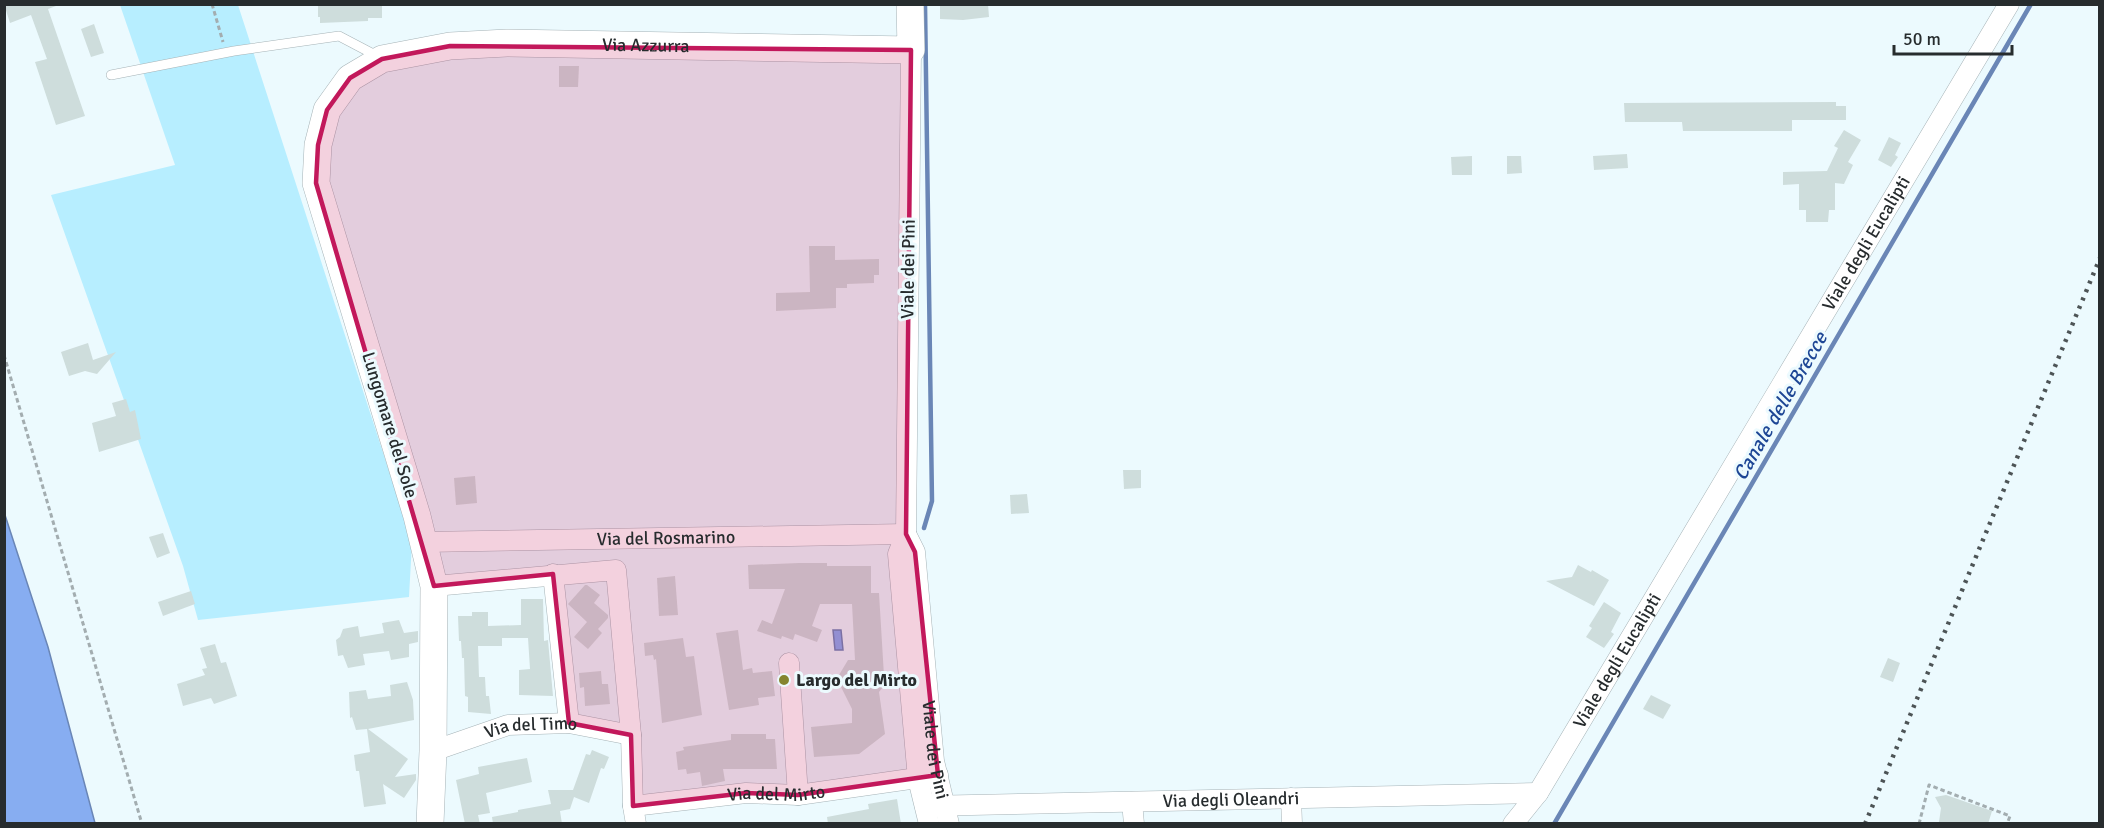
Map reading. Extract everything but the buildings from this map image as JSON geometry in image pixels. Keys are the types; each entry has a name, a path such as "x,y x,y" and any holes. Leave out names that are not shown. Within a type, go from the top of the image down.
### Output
{"street":[{"name":"Viale dei Pini","path":"910,4 906,534 898,554 918,779 926,815"},
{"name":"Viale degli Eucalipti","path":"1513,824 1538,793 2009,4"},
{"name":"Via Azzurra","path":"382,59 450,46 507,43 911,50"},
{"name":"Lungomare del Sole","path":"382,59 350,78 327,110 318,145 316,183 424,542 434,586 434,751 430,824"},
{"name":"Viale dei Pini","path":"906,534 915,552 934,761 947,814"},
{"name":"Via del Rosmarino","path":"424,542 906,534"},
{"name":"Via del Rosmarino","path":"434,586 616,570 631,735"},
{"path":"553,574 569,723"},
{"path":"789,663 798,795"},
{"name":"Via del Timo","path":"434,751 508,725 569,723 631,735"},
{"path":"631,735 634,815"},
{"name":"Via del Mirto","path":"634,815 746,793 798,795 938,775"},
{"name":"Viale degli Eucalipti","path":"1530,824 1538,793"},
{"name":"Via degli Oleandri","path":"926,815 1132,802 1538,793"},
{"path":"1291,798 1292,824"},
{"path":"1132,802 1134,824"}],"lane":[{"path":"111,75 226,52 339,36 382,59"}],"path":[{"path":"212,4 226,52"},
{"path":"4,355 142,824"},
{"path":"1919,824 1929,785 2010,816 2007,824"}],"highlighted area":[{"path":"450,46 911,50 906,534 915,552 938,775 798,795 746,793 633,806 631,735 569,723 553,574 434,586 316,183 318,145 327,110 350,78 382,59"}],"shaded area":[{"path":"120,5 238,5 412,542 409,597 198,620 183,566 51,195 175,165"}],"water":[{"path":"4,512 48,647 95,823 5,823"},
{"path":"833,630 841,630 843,650 835,650"}],"waterway":[{"path":"924,528 932,501 925,4"},
{"name":"Canale delle Brecce","path":"1554,824 2031,4"}],"railway":[{"path":"1865,824 2100,258"}],"place":[{"name":"Largo del Mirto","path":"784,680"}]}
